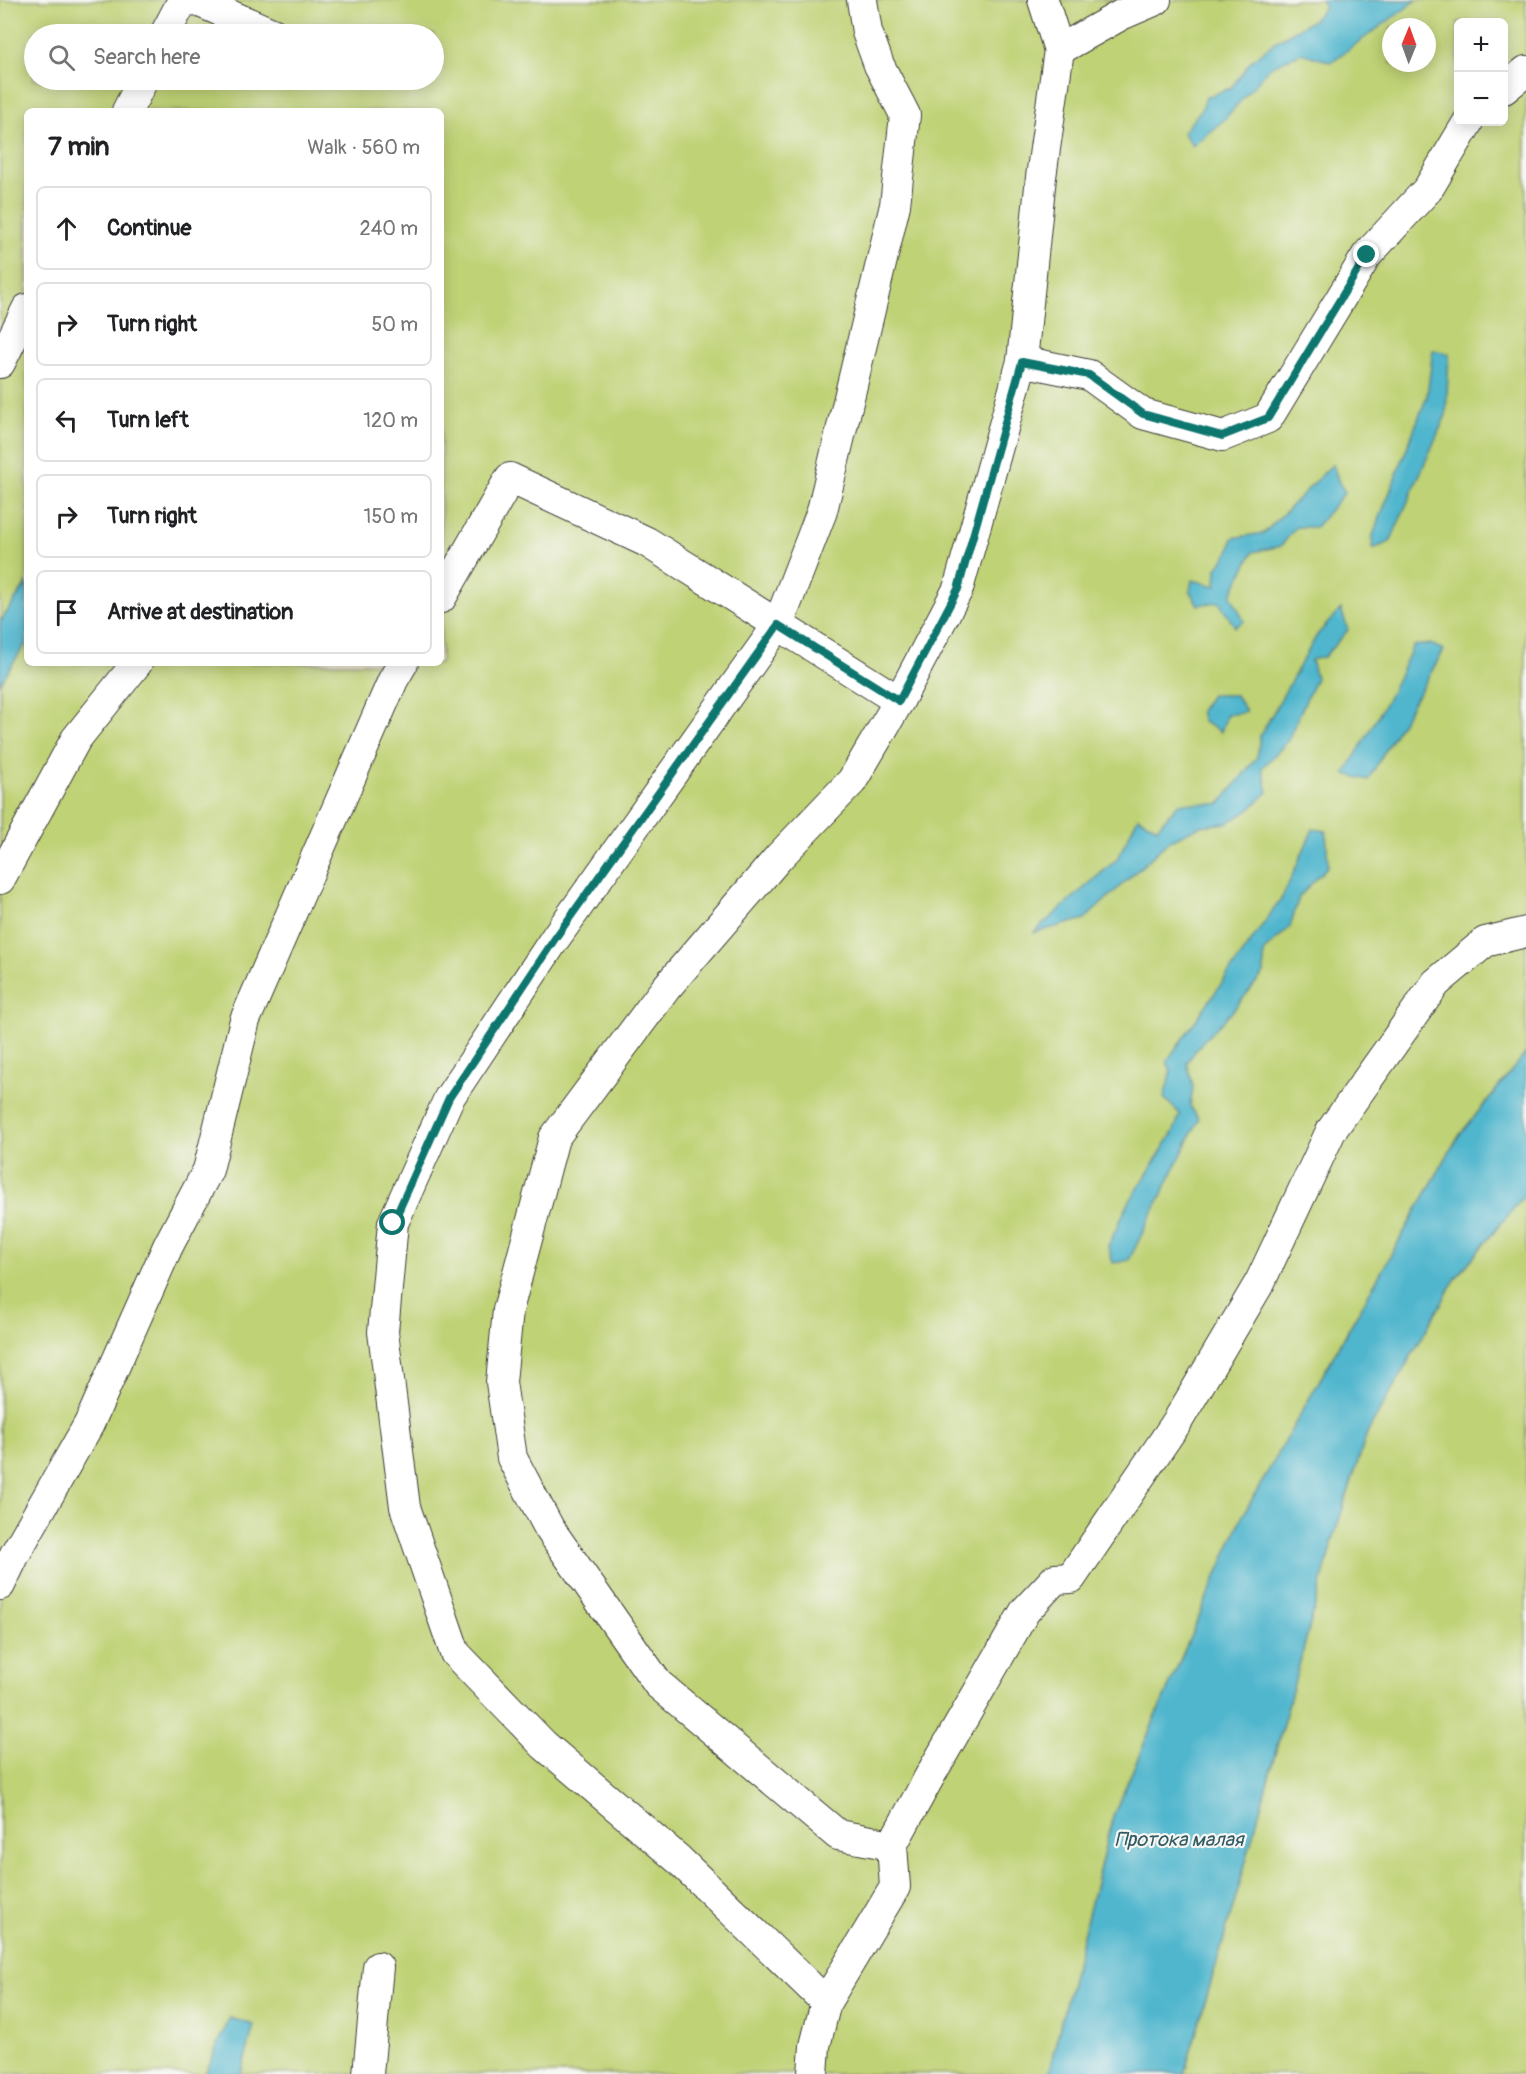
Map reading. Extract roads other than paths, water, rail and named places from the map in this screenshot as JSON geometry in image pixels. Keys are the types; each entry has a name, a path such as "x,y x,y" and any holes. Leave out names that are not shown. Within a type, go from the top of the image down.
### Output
{"street":[{"path":"170,24 183,0"},
{"path":"195,0 251,24"},
{"path":"825,2002 678,1859 544,1745 455,1653 405,1507 383,1332 393,1223 449,1098 556,937 778,625 822,511 895,205 905,115 879,65 867,33 862,0"},
{"path":"892,1845 838,1836 658,1684 549,1528 512,1458 501,1382 508,1310 555,1138 666,988 779,857 852,781 899,701 958,589 1022,362 1041,177 1059,50 1043,0"},
{"path":"1059,50 1121,15 1156,0"},
{"path":"1508,84 1526,71"},
{"path":"129,108 138,90"},
{"path":"1022,362 1089,375 1143,414 1222,436 1268,418 1367,255 1428,189 1466,126"},
{"path":"0,363 24,315"},
{"path":"444,593 510,478 647,542 899,701"},
{"path":"0,879 76,739 134,666"},
{"path":"0,1585 15,1554 89,1424 168,1246 208,1170 245,1020 393,680 401,666"},
{"path":"813,2074 815,2046 825,2002 895,1887 892,1845 1025,1611 1055,1579 1071,1578 1177,1422 1260,1282 1331,1131 1436,983 1485,942 1526,932"},
{"path":"368,2074 378,1967"}],"water":[{"path":"1321,0 1417,0 1392,18 1382,18 1382,25 1331,62 1301,53 1270,67 1224,120 1192,146 1183,132 1202,109 1206,97 1231,88 1252,60 1275,42 1313,20 1325,7"},
{"path":"1433,350 1449,354 1446,415 1390,542 1373,549 1372,538 1427,396"},
{"path":"1333,464 1339,483 1345,492 1316,527 1296,527 1281,546 1253,552 1231,595 1244,621 1235,627 1219,602 1198,605 1190,591 1192,580 1216,586 1217,568 1229,552 1233,538 1264,533"},
{"path":"24,587 24,647 0,683 0,622"},
{"path":"1341,609 1348,630 1324,657 1311,660 1316,678 1287,742 1262,768 1268,792 1248,811 1227,823 1200,826 1169,841 1085,919 1033,933 1117,859 1138,817 1157,828 1179,803 1220,804 1257,757 1260,736 1317,635"},
{"path":"1430,644 1444,650 1368,780 1345,774 1391,693 1413,646"},
{"path":"1211,695 1236,695 1246,712 1227,715 1221,732 1203,722 1200,711"},
{"path":"1313,829 1326,831 1328,866 1299,897 1290,927 1264,951 1264,973 1187,1062 1193,1087 1190,1106 1199,1119 1129,1260 1113,1263 1108,1246 1128,1204 1174,1131 1180,1114 1164,1098 1171,1072 1167,1061 1283,896"},
{"name":"Протока малая","path":"1526,1053 1526,1193 1456,1278 1367,1433 1334,1536 1240,1883 1184,2074 1048,2074 1113,1816 1242,1517 1458,1137"},
{"path":"230,2018 254,2025 241,2074 205,2074"}]}
